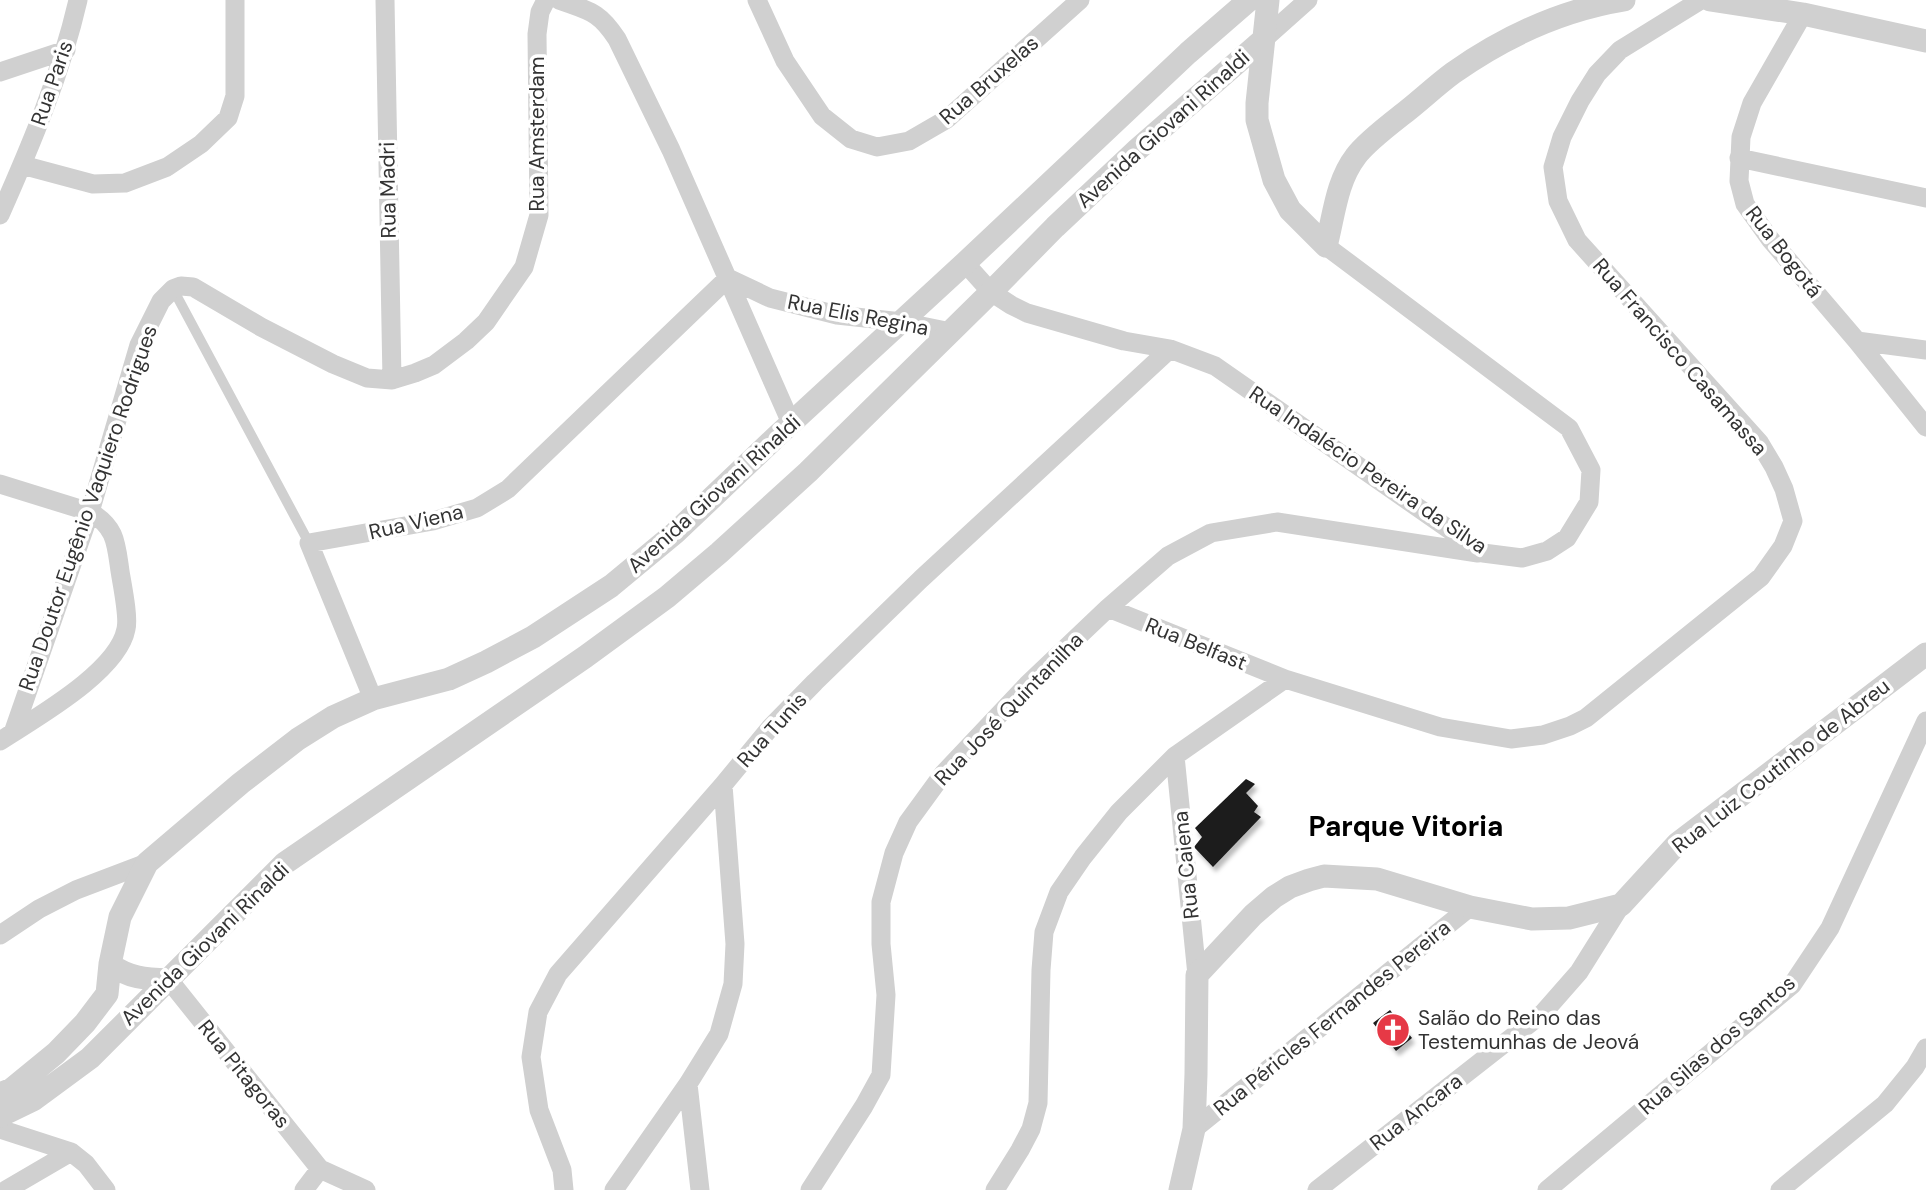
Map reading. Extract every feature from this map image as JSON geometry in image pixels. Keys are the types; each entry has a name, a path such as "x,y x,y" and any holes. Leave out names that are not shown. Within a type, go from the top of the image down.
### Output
{"street":[{"name":"Rua Paris","path":"0,215 66,50 78,0"},
{"path":"22,165 93,184 125,183 167,167 201,144 228,118 235,96 235,0"},
{"name":"Rua Madri","path":"385,0 392,380"},
{"name":"Rua Amsterdam","path":"173,289 181,286 193,287 261,327 333,364 367,377 392,380 415,373 434,365 466,341 486,322 524,267 538,215 537,34 540,12 547,0"},
{"path":"559,0 593,13 607,22 617,39 671,150 791,423"},
{"name":"Rua Bruxelas","path":"757,0 785,61 822,116 850,139 877,147 909,141 947,119 1080,0"},
{"name":"Avenida Giovani Rinaldi","path":"0,1094 12,1089 56,1053 85,1023 107,994 120,917 147,863 241,783 298,739 333,717 373,699 449,679 486,662 533,637 611,586 675,533 1188,52 1249,0"},
{"path":"1263,40 1268,0"},
{"name":"Avenida Giovani Rinaldi","path":"0,1116 33,1100 90,1058 285,863 574,665 667,597 719,553 808,472 1055,227 1138,149 1250,64 1263,40 1308,0"},
{"path":"1326,246 1340,186 1356,156 1389,125 1453,73 1489,50 1544,22 1624,0"},
{"name":"Rua Francisco Casamassa","path":"1284,679 1440,727 1511,739 1543,735 1586,718 1761,577 1783,546 1793,521 1779,478 1759,442 1577,240 1558,201 1553,167 1562,137 1597,74 1620,50 1700,0"},
{"path":"1710,0 1803,14 1926,41"},
{"name":"Rua Bogotá","path":"1803,14 1752,103 1741,137 1739,181 1745,204 1770,239 1926,427"},
{"path":"0,72 66,50"},
{"name":"Rua Indalécio Pereira da Silva","path":"992,292 1027,313 1124,341 1170,349 1215,366 1483,553 1522,558 1547,551 1567,538 1589,502 1591,470 1569,428 1326,246 1290,209 1274,180 1257,120 1250,64"},
{"path":"1739,158 1926,198"},
{"path":"965,263 992,292"},
{"name":"Rua Elis Regina","path":"728,278 770,298 824,312 902,322 951,332"},
{"name":"Rua Viena","path":"309,543 433,521 477,508 508,489 728,278"},
{"name":"Rua Doutor Eugênio Vaquiero Rodrigues","path":"6,737 90,512 139,345 161,301 173,289"},
{"path":"1857,341 1926,350"},
{"name":"Rua Tunis","path":"564,1190 562,1170 540,1111 531,1057 538,1012 558,974 771,728 834,663 920,579 1170,349"},
{"path":"0,484 90,512 103,520 116,542 127,629 119,645 94,677 6,737"},
{"name":"Rua José Quintanilha","path":"810,1190 858,1117 881,1075 886,995 881,944 881,902 894,853 908,822 962,754 1027,685 1108,608 1168,556 1211,533 1277,522 1483,553"},
{"path":"309,543 373,699"},
{"name":"Rua Belfast","path":"1108,608 1284,679"},
{"name":"Rua Luiz Coutinho de Abreu","path":"1621,905 1677,844 1926,654"},
{"path":"995,1190 1031,1129 1038,1103 1044,932 1059,892 1119,812 1175,756 1284,679"},
{"name":"Rua Silas dos Santos","path":"1547,1190 1791,985 1830,928 1926,721"},
{"name":"Rua Caiena","path":"1175,756 1197,975"},
{"path":"614,1190 688,1084 719,1034 733,984 735,944 723,785"},
{"path":"0,935 39,909 76,890 147,863"},
{"path":"1180,1190 1194,1129 1197,975 1253,915 1274,897 1290,887 1324,877 1377,880 1470,907 1532,919 1569,918 1621,905"},
{"name":"Rua Ancara","path":"1317,1190 1543,1013 1579,972 1621,905"},
{"name":"Rua Péricles Fernandes Pereira","path":"1194,1129 1470,907"},
{"path":"110,964 119,972 130,976 169,980"},
{"name":"Rua Pitagoras","path":"169,980 320,1169"},
{"path":"1780,1190 1885,1104 1915,1067 1926,1048"},
{"path":"688,1084 699,1190"},
{"path":"0,1129 71,1152 86,1164 106,1190"},
{"path":"6,1190 71,1152"},
{"path":"304,1190 320,1169 366,1190"}],"lane":[{"path":"173,289 309,543"}],"building":[{"path":"1246,779 1255,784 1246,793 1258,806 1254,812 1261,817 1213,867 1194,847 1202,837 1195,828"},
{"name":"Salão do Reino das Testemunhas de Jeová","path":"1390,1010 1412,1038 1396,1051 1373,1023"}],"place":[{"name":"Salão do Reino das Testemunhas de Jeová","path":"1393,1030"}],"district":[{"name":"Parque Vitoria","path":"1406,826"}]}
